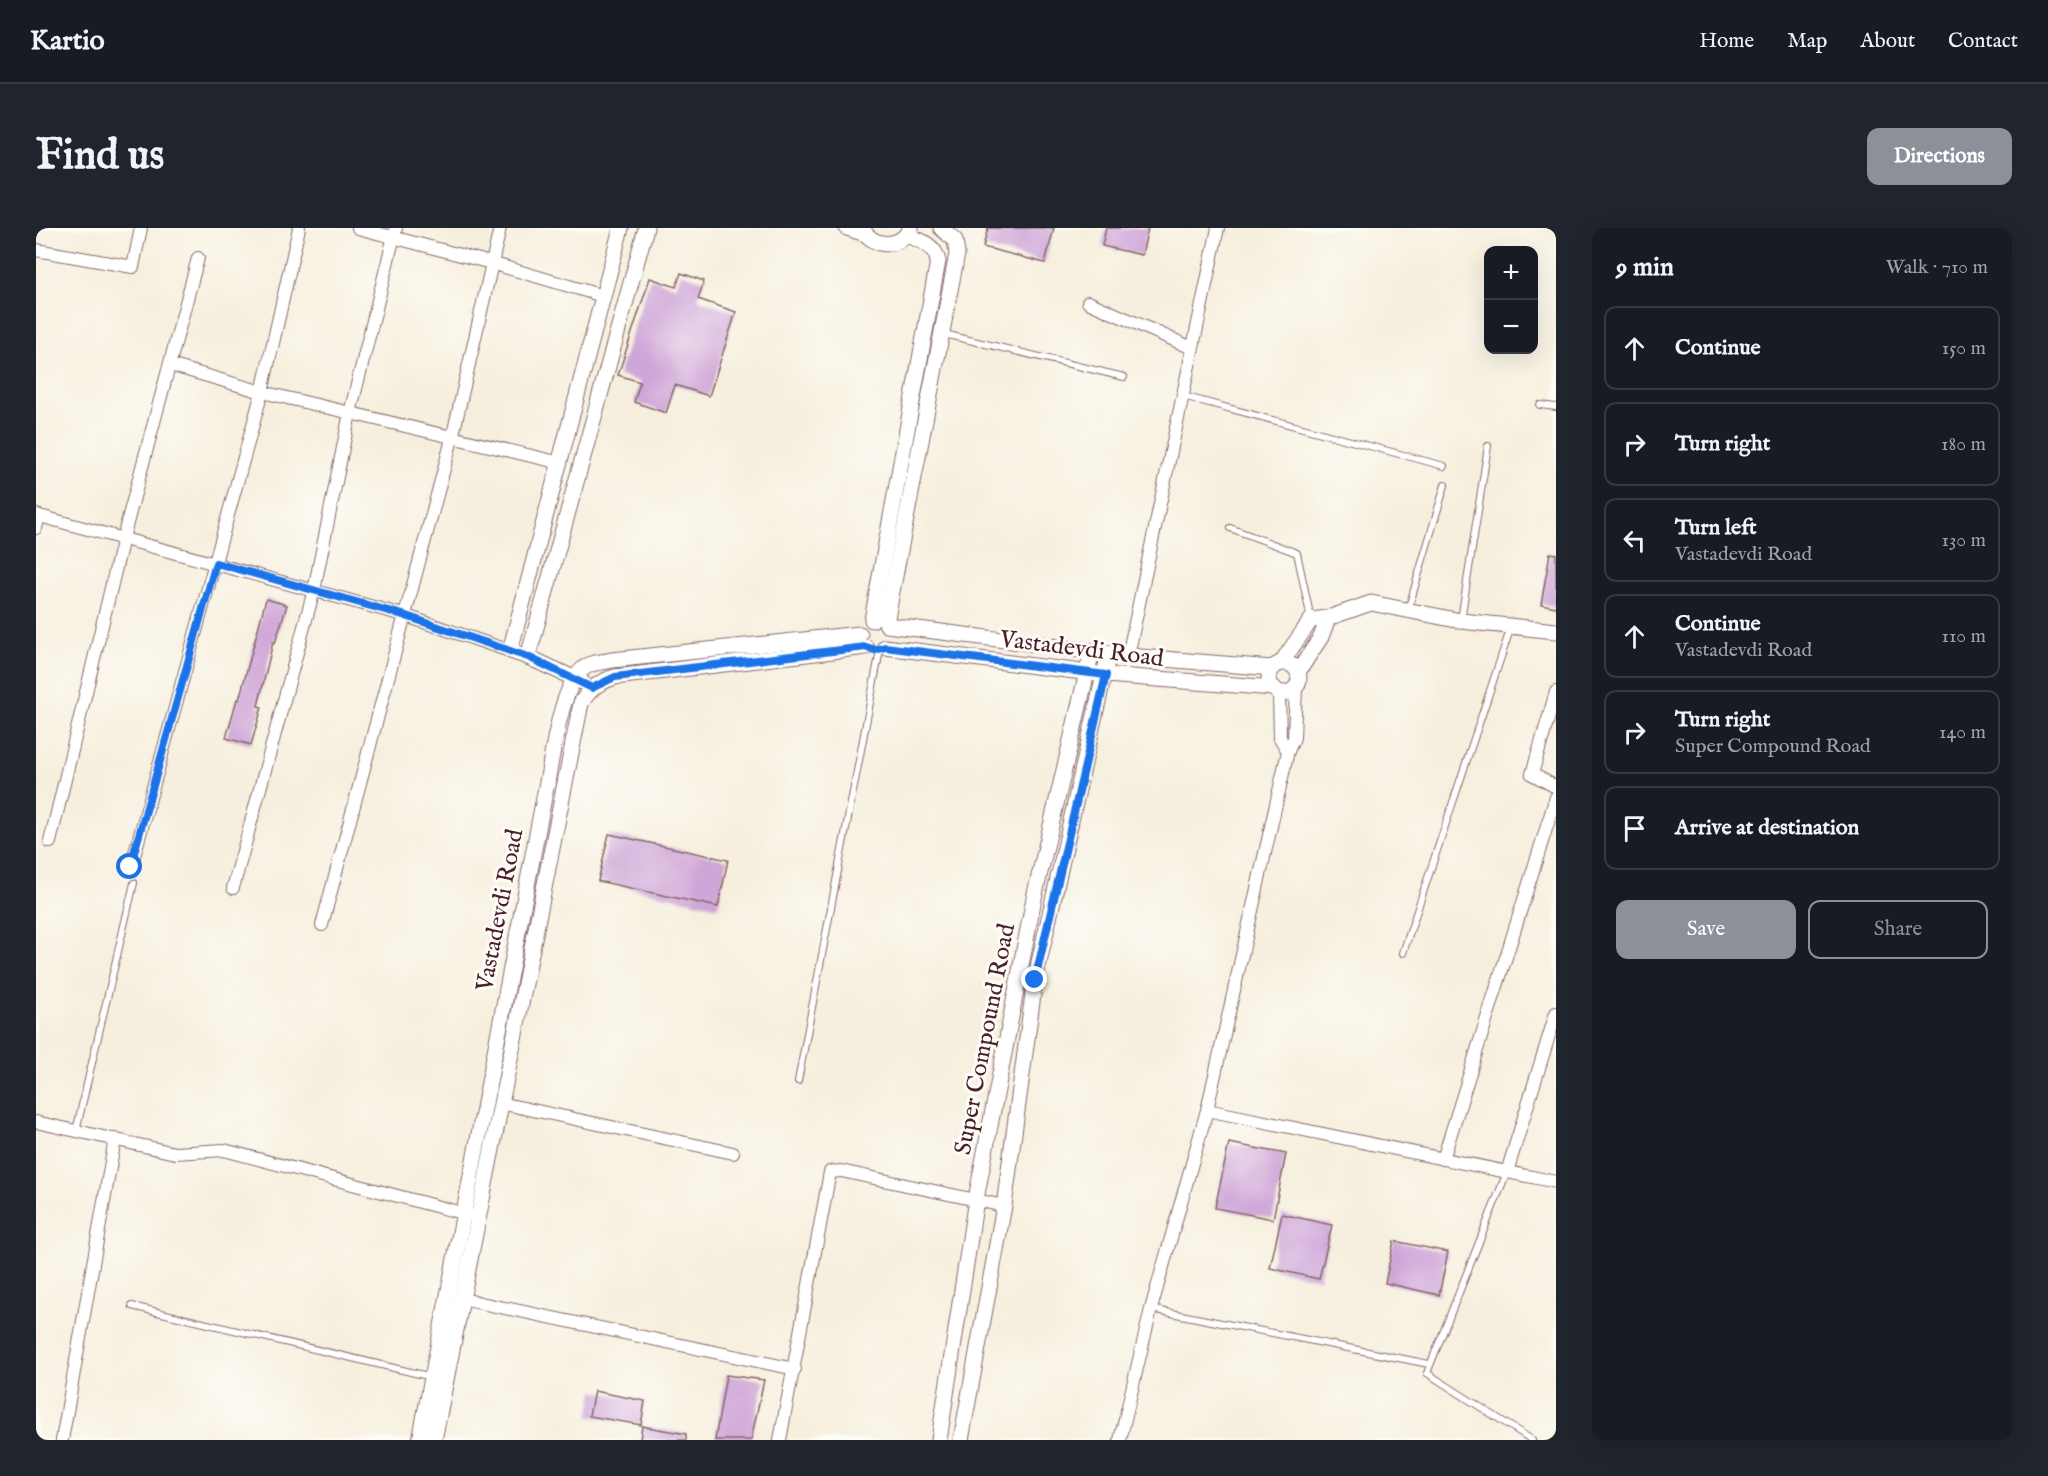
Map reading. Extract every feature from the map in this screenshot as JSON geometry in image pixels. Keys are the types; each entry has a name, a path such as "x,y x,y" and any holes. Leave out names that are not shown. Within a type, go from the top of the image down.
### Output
{"street":[{"path":"36,250 134,267 141,228"},
{"path":"130,867 262,392 299,228"},
{"path":"358,228 395,233 603,296"},
{"path":"322,924 452,439 500,228"},
{"path":"510,651 621,228"},
{"path":"528,657 645,228"},
{"path":"847,228 863,231 879,243 888,244 909,232 937,253 938,261 882,623 891,639 873,645 864,625 882,623"},
{"path":"882,623 942,334 957,248 955,240 941,228"},
{"path":"1128,656 1218,228"},
{"path":"233,888 314,590 350,413 395,233"},
{"path":"50,842 123,538 198,258"},
{"path":"1088,302 1192,348"},
{"path":"170,365 262,392 452,439 561,463"},
{"path":"37,519 123,538 403,615 528,657 592,688"},
{"path":"1288,751 1280,738 1276,690 1269,677 1311,620 1328,618 1371,603 1461,621 1556,631"},
{"path":"1276,690 1289,692 1321,637 1328,618"},
{"name":"Vastadevdi Road","path":"882,623 1128,656 1277,666"},
{"name":"Vastadevdi Road","path":"420,1440 432,1377 500,1103 576,718 581,703 592,688 615,677 873,645"},
{"name":"Vastadevdi Road","path":"434,1440 462,1299 471,1215 547,782 564,702 575,678 587,665 612,660 873,645 1106,675 1276,690"},
{"name":"Super Compound Road","path":"939,1440 976,1200 1034,898 1092,651"},
{"name":"Super Compound Road","path":"961,1440 1004,1206 1035,980 1106,675 1109,653"},
{"path":"1120,1440 1151,1309 1207,1110 1288,751 1294,738 1297,679 1291,664 1277,666"},
{"path":"1556,692 1532,774 1556,787"},
{"path":"1443,1159 1556,797"},
{"path":"1507,1172 1556,1013"},
{"path":"500,1103 733,1153"},
{"path":"1207,1110 1556,1182"},
{"path":"36,1122 174,1153 224,1150 471,1215"},
{"path":"62,1440 115,1139"},
{"path":"780,1440 830,1172 836,1170 1004,1206"},
{"path":"462,1299 795,1369"}],"lane":[{"path":"942,334 1124,377"},
{"path":"1182,396 1444,466"},
{"path":"1540,405 1556,407"},
{"path":"1461,621 1488,446"},
{"path":"1408,610 1445,485"},
{"path":"1230,528 1296,553 1299,557 1311,620"},
{"path":"1403,953 1511,626"},
{"path":"798,1081 873,645"},
{"path":"76,1131 134,883"},
{"path":"1507,1172 1429,1364 1429,1376 1532,1440"},
{"path":"132,1306 432,1377"},
{"path":"1151,1309 1429,1364"}],"building":[{"path":"988,228 1054,228 1045,263 983,247"},
{"path":"1106,228 1148,228 1142,255 1102,246"},
{"path":"681,273 704,281 698,299 736,312 709,396 675,385 666,413 634,402 640,382 618,375 650,278 676,287"},
{"path":"1550,553 1556,554 1556,607 1541,604"},
{"path":"266,599 287,605 275,643 273,642 258,706 262,707 251,745 226,738 237,699 239,700"},
{"path":"609,834 728,860 718,907 598,881"},
{"path":"1229,1143 1286,1154 1273,1219 1215,1208"},
{"path":"1282,1214 1332,1225 1319,1279 1270,1268"},
{"path":"1394,1241 1448,1252 1439,1295 1385,1283"},
{"path":"726,1375 764,1380 751,1440 715,1440"},
{"path":"594,1391 645,1401 641,1425 589,1416"},
{"path":"642,1426 686,1434 686,1440 640,1440"}],"route":[{"path":"130,867 216,563 403,615 528,657 592,688 602,681 615,677 866,647 870,650 880,650 885,647 1106,675 1035,980"}]}
